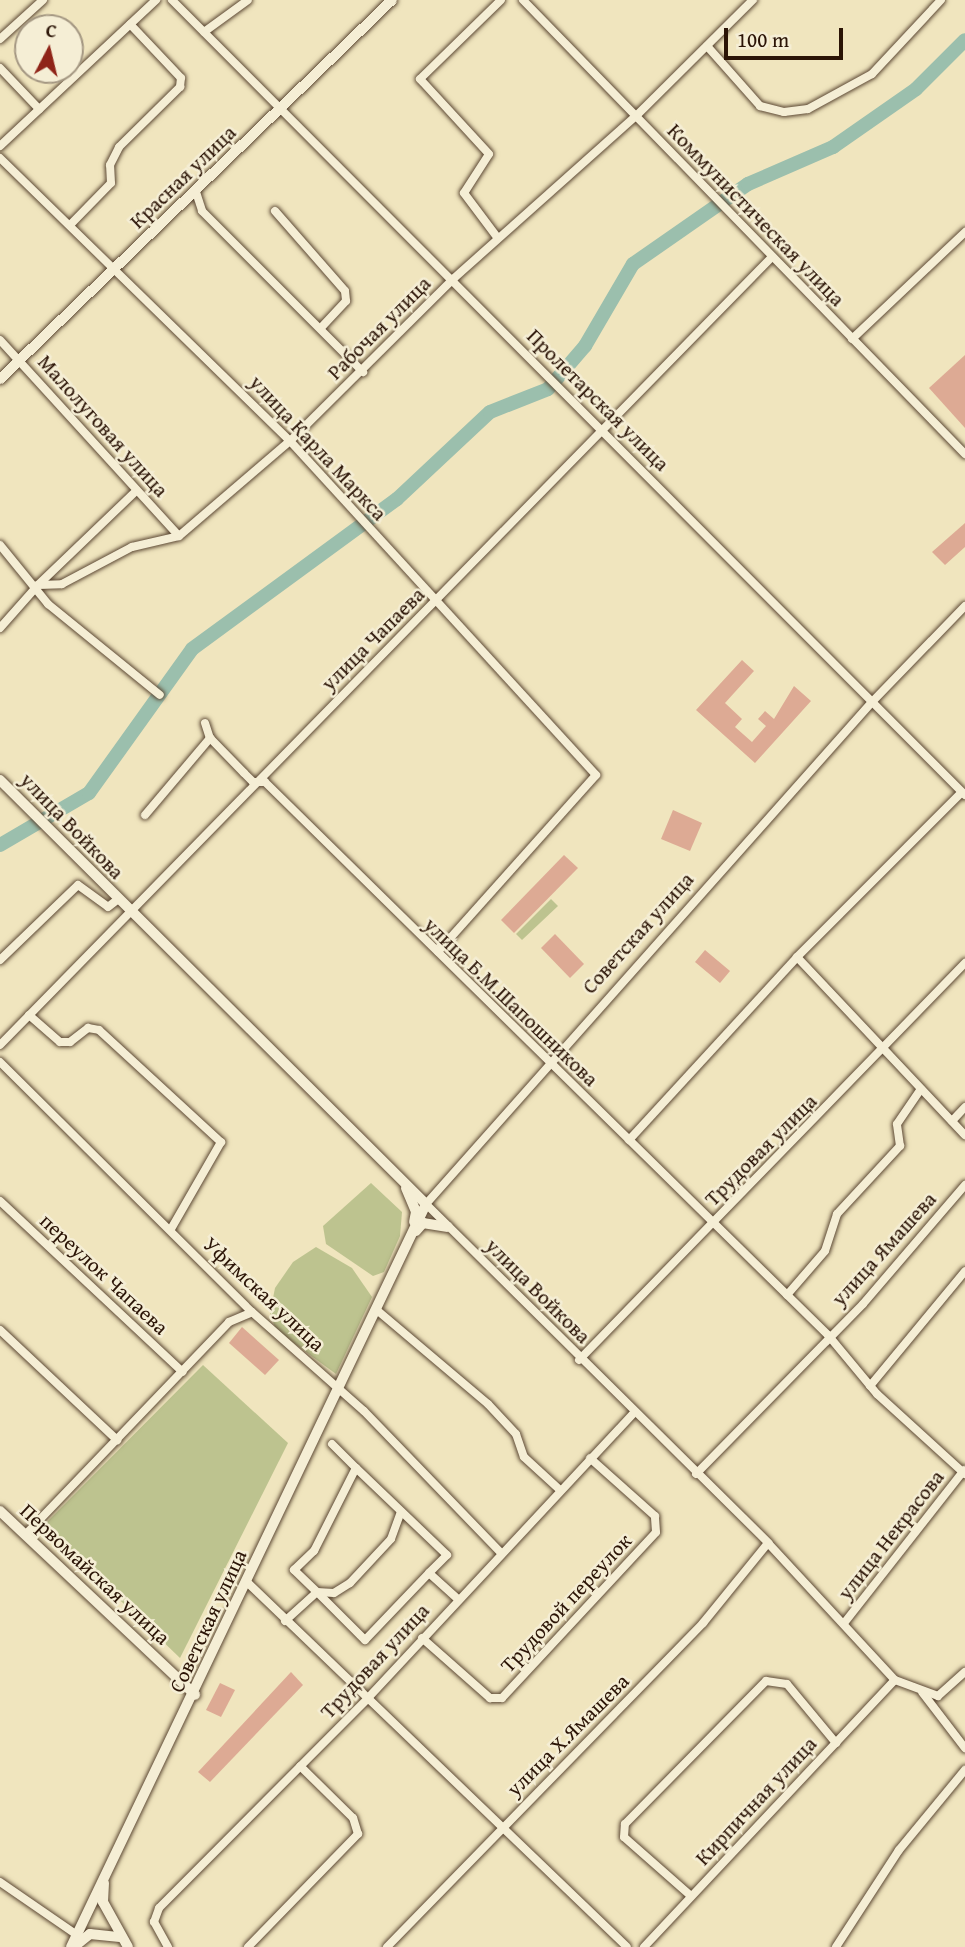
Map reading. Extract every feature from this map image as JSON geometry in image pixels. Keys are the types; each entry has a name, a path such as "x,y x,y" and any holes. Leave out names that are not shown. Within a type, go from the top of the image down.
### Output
{"main road":[{"name":"Красная улица","path":"0,379 118,268 392,0"},
{"name":"улица Войкова","path":"0,780 117,900 426,1204"},
{"path":"402,1181 416,1212 412,1236"},
{"name":"Советская улица","path":"73,1947 378,1311 426,1204"},
{"path":"412,1236 423,1223 448,1227"},
{"name":"Первомайская улица","path":"0,1511 195,1695"},
{"path":"105,1877 103,1902 120,1937 128,1947"},
{"path":"73,1947 90,1934 120,1937"}],"street":[{"path":"0,39 43,0"},
{"path":"0,146 156,0"},
{"name":"Пролетарская улица","path":"172,0 283,106 963,793"},
{"path":"204,32 248,0"},
{"path":"497,237 464,193 489,154 420,79 501,0"},
{"name":"Коммунистическая улица","path":"523,0 771,258 965,454"},
{"name":"Рабочая улица","path":"38,585 61,584 132,548 179,536 290,441 497,237 636,116 753,0"},
{"path":"707,46 760,106 784,112 808,109 872,74 941,0"},
{"path":"71,224 111,183 110,165 119,147 180,87 181,78 130,24"},
{"path":"0,68 39,109"},
{"name":"улица Карла Маркса","path":"0,158 118,268 290,441 596,775 438,952"},
{"path":"195,192 202,211 363,372"},
{"path":"275,211 345,291 346,301 321,328"},
{"path":"852,339 965,232"},
{"name":"улица Чапаева","path":"0,1045 131,912 253,782 436,602 771,258"},
{"name":"Малолуговая улица","path":"0,341 123,470 136,491 179,536"},
{"path":"0,628 38,585 136,491"},
{"path":"0,545 68,622 160,695"},
{"name":"Советская улица","path":"426,1204 548,1061 872,702 965,606"},
{"name":"улица Б.М.Шапошникова","path":"205,723 210,738 253,782 265,782 712,1224 788,1295 828,1335 870,1386 964,1472"},
{"path":"145,815 210,738"},
{"path":"629,1140 797,957 963,793"},
{"name":"улица Войкова","path":"0,960 78,885 108,907 117,900"},
{"path":"797,957 965,1135"},
{"name":"Трудовая улица","path":"579,1360 884,1051 965,963"},
{"path":"29,1015 60,1042 70,1042 88,1028 99,1030 220,1142 171,1229"},
{"name":"Уфимская улица","path":"0,1062 252,1312 340,1388 501,1553"},
{"path":"788,1295 825,1251 836,1214 900,1146 897,1124 921,1089"},
{"path":"952,1121 965,1107"},
{"name":"улица Ямашева","path":"828,1335 863,1304 965,1185"},
{"name":"переулок Чапаева","path":"0,1201 183,1372"},
{"name":"улица Войкова","path":"426,1204 633,1414 768,1543 845,1622 895,1680 938,1696 965,1672"},
{"path":"870,1386 965,1271"},
{"path":"378,1311 488,1404 516,1434 524,1457 560,1490"},
{"path":"25,1535 229,1322 252,1312"},
{"path":"0,1330 117,1440"},
{"path":"696,1474 828,1335"},
{"name":"Трудовая улица","path":"168,1947 157,1934 154,1922 159,1908 368,1698 457,1598 633,1414"},
{"path":"332,1444 447,1555 365,1640 294,1570 314,1551 356,1468"},
{"name":"Трудовой переулок","path":"422,1638 490,1698 502,1698 656,1532 655,1516 590,1458"},
{"name":"улица Некрасова","path":"845,1622 964,1472"},
{"path":"285,1621 317,1592 334,1593 350,1583 391,1539 401,1512"},
{"name":"улица Х.Ямашева","path":"387,1947 703,1623 768,1543"},
{"path":"429,1573 457,1598"},
{"path":"248,1583 627,1947"},
{"name":"Кирпичная улица","path":"643,1947 895,1680"},
{"path":"691,1896 624,1837 625,1824 766,1681 787,1684 836,1743"},
{"path":"920,1689 965,1748"},
{"path":"248,1947 358,1834 352,1818 300,1766"},
{"path":"836,1947 899,1850 965,1770"},
{"path":"0,1882 77,1935"}],"green space":[{"path":"551,899 558,906 522,940 516,934"},
{"path":"371,1183 402,1212 400,1236 384,1272 373,1276 326,1244 323,1226"},
{"path":"316,1247 352,1268 372,1297 336,1374 276,1330 270,1313 275,1288 293,1262"},
{"path":"203,1365 288,1443 180,1658 43,1526"}],"building":[{"path":"965,355 965,428 929,388"},
{"path":"965,523 965,547 945,565 932,552"},
{"path":"742,660 754,671 725,703 742,719 735,727 752,742 766,726 758,719 765,711 774,719 794,686 811,701 755,763 696,710"},
{"path":"673,810 702,823 690,851 661,839"},
{"path":"564,855 578,868 514,933 501,920"},
{"path":"555,934 584,964 570,978 541,948"},
{"path":"705,950 730,971 720,983 695,962"},
{"path":"242,1327 279,1360 265,1375 229,1343"},
{"path":"291,1672 303,1685 210,1782 198,1772"},
{"path":"220,1683 235,1690 221,1717 206,1710"}],"waterway":[{"path":"0,845 89,793 192,649 397,499 490,412 548,389 585,346 633,264 748,184 833,147 916,89 965,40"}]}
